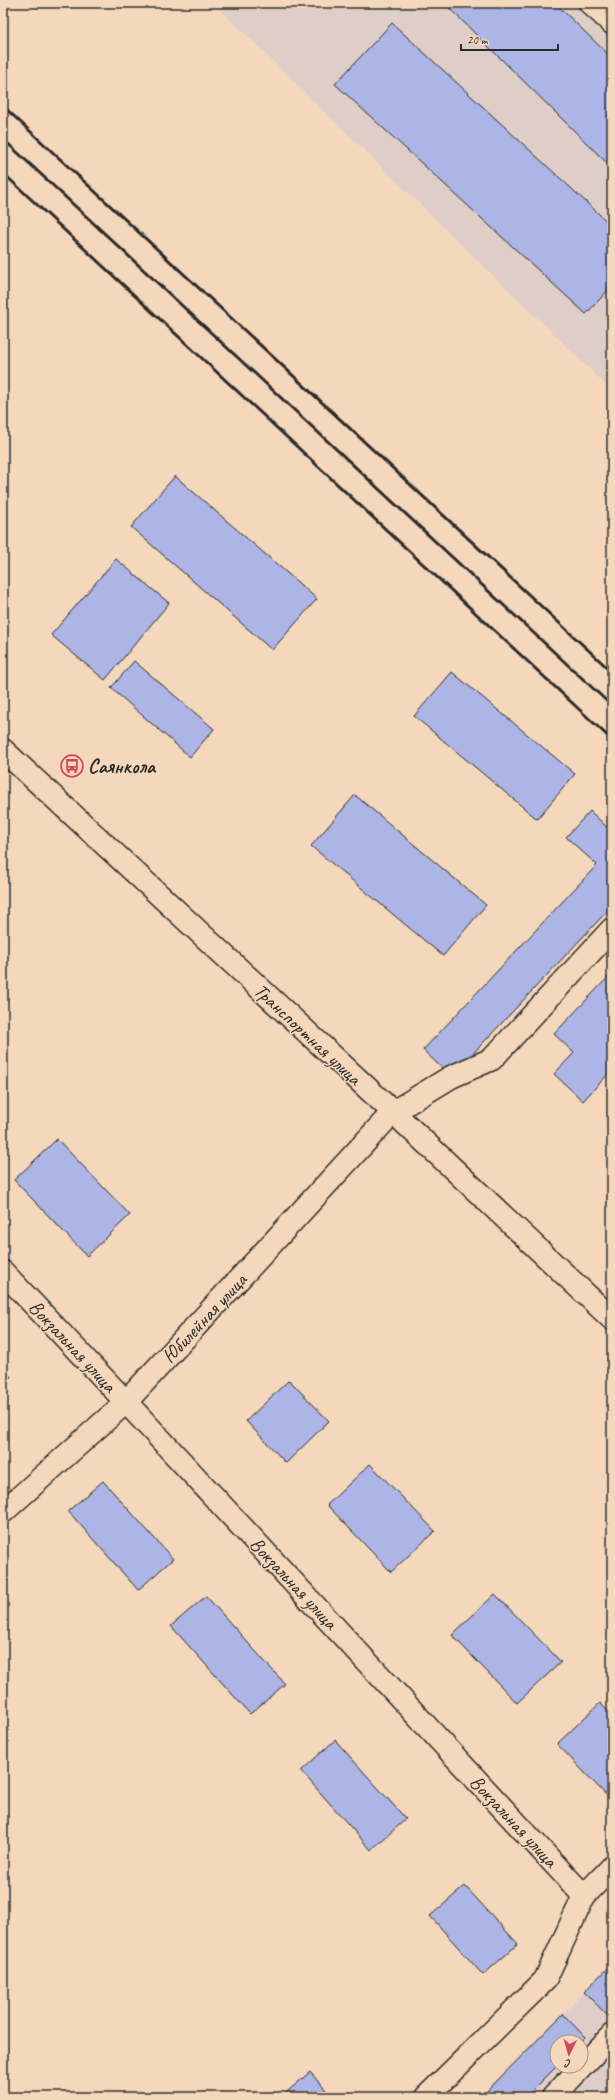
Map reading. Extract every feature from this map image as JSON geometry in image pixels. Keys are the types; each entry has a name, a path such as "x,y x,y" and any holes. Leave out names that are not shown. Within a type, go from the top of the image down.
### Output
{"street":[{"path":"590,3 612,23"},
{"name":"Транспортная улица","path":"3,750 393,1112 612,1319"},
{"name":"Юбилейная улица","path":"3,1512 126,1402 393,1112 452,1077 492,1060 612,930"},
{"name":"Вокзальная улица","path":"3,1272 126,1402 584,1896"},
{"path":"426,2097 545,1980 584,1896 612,1867"},
{"path":"553,2097 612,2035"}],"shaded area":[{"path":"213,3 612,3 612,391"},
{"path":"612,1964 612,2097 480,2097"}],"building":[{"path":"444,3 555,3 612,58 612,168"},
{"path":"392,23 612,226 612,286 586,314 335,84"},
{"path":"175,476 317,599 272,650 131,527"},
{"path":"116,559 169,603 105,680 51,635"},
{"path":"134,661 214,729 190,757 111,688"},
{"path":"452,672 575,774 537,819 414,716"},
{"path":"355,795 486,905 443,956 311,846"},
{"path":"590,811 612,832 612,906 451,1077 423,1050 597,865 566,837"},
{"path":"612,973 612,1070 583,1101 554,1074 574,1053 554,1034"},
{"path":"57,1139 130,1215 87,1256 14,1180"},
{"path":"3,1368 11,1377 3,1384"},
{"path":"289,1380 329,1421 286,1463 246,1421"},
{"path":"370,1464 435,1531 391,1572 327,1505"},
{"path":"103,1481 173,1559 138,1590 68,1511"},
{"path":"495,1594 561,1662 517,1703 452,1635"},
{"path":"206,1596 285,1684 250,1714 171,1626"},
{"path":"600,1703 612,1715 612,1801 557,1744"},
{"path":"335,1740 406,1819 371,1850 301,1771"},
{"path":"465,1886 518,1944 483,1975 430,1916"},
{"path":"611,1964 612,2010 607,2015 584,1992"},
{"path":"563,2014 582,2034 549,2034 549,2074 526,2097 481,2097"},
{"path":"310,2072 332,2097 281,2097"}],"railway":[{"path":"3,106 612,672"},
{"path":"3,139 612,706"},
{"path":"3,173 612,740"}],"place":[{"name":"Саянкола","path":"72,766"}]}
